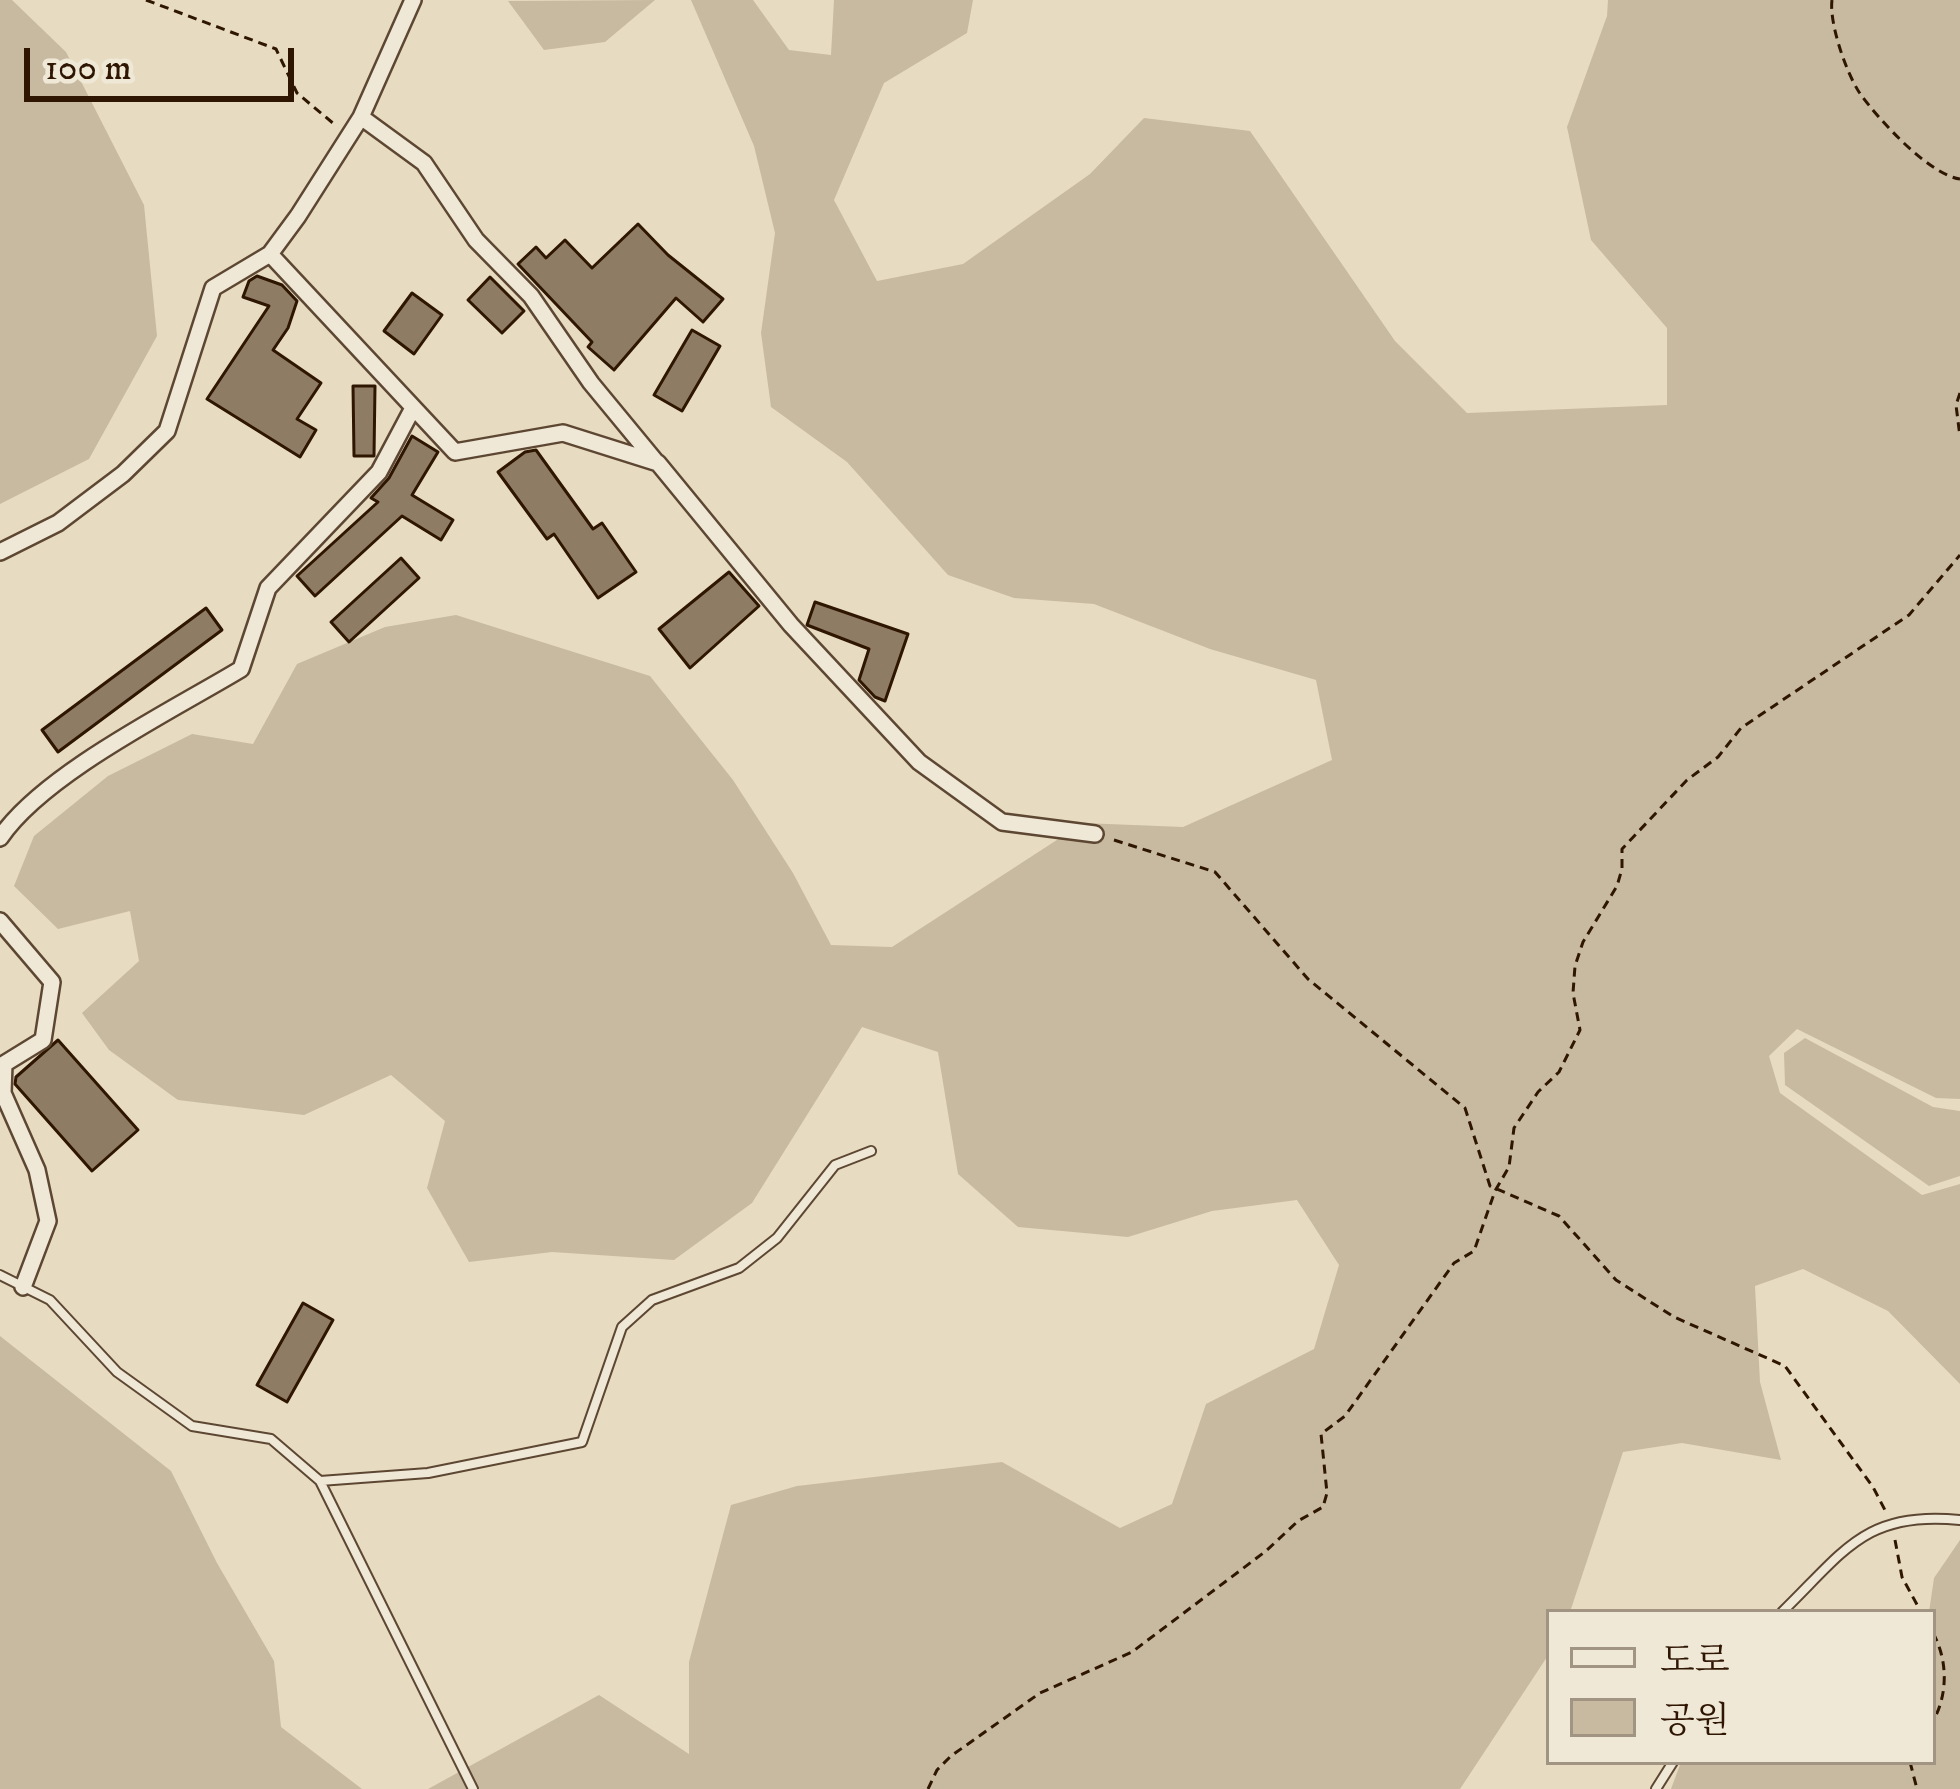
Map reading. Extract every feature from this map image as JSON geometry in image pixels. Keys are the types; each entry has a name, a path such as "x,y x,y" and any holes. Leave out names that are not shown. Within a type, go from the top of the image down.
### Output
{"street":[{"path":"0,552 58,523 123,474 167,431 213,288 270,254 361,117 413,0"},
{"path":"361,117 424,163 476,240 531,296 578,366 790,626 919,762 1002,822 1095,834"},
{"path":"270,254 455,452 562,433 658,463"},
{"path":"0,838 10,823 65,776 241,669 268,588 379,472 413,407"},
{"path":"0,921 52,982 43,1040 4,1064 3,1093 37,1170 47,1221 23,1287"}],"lane":[{"path":"320,1481 428,1473 582,1442 622,1327 652,1300 739,1268 777,1238 836,1165 871,1151"},
{"path":"0,1276 50,1300 117,1372 192,1426 271,1439 320,1481 473,1789"},
{"path":"1785,1609 1860,1537 1891,1522 1934,1517 1960,1520"}],"path":[{"path":"146,0 277,49 297,93 349,136"},
{"path":"1832,0 1832,27 1856,86 1934,170 1960,179"},
{"path":"1960,393 1956,405 1960,437"},
{"path":"928,1789 951,1756 1040,1693 1132,1652 1298,1521 1323,1507 1328,1493 1321,1434 1345,1416 1454,1263 1474,1251 1496,1189 1509,1168 1514,1128 1538,1092 1559,1072 1580,1030 1575,967 1590,930 1617,886 1622,849 1687,780 1718,757 1741,728 1909,615 1960,555"},
{"path":"1095,834 1215,872 1308,979 1465,1108 1490,1186 1559,1216 1616,1280 1674,1318 1785,1366 1873,1487 1891,1522 1902,1577 1920,1609"},
{"path":"1936,1638 1944,1653 1942,1706 1936,1716"}],"green space":[{"path":"0,0 12,0 66,52 144,205 157,336 89,459 0,504"},
{"path":"655,0 605,42 544,50 508,1"},
{"path":"691,0 753,0 789,50 831,55 834,0 973,0 967,33 884,83 834,200 877,281 963,264 1090,174 1144,118 1250,131 1395,341 1467,413 1667,405 1667,328 1591,240 1567,127 1607,16 1608,0 1960,0 1960,1099 1936,1098 1797,1029 1769,1056 1780,1093 1922,1195 1960,1184 1960,1384 1888,1311 1803,1269 1755,1286 1760,1382 1781,1460 1682,1443 1623,1452 1571,1609 1546,1609 1546,1659 1460,1789 428,1789 599,1695 689,1754 689,1662 731,1505 797,1486 1002,1462 1120,1528 1172,1504 1206,1404 1314,1349 1339,1265 1297,1200 1212,1211 1128,1237 1018,1227 958,1174 938,1052 862,1027 752,1203 674,1260 552,1252 469,1262 427,1188 445,1121 391,1075 304,1115 178,1100 109,1050 82,1013 139,961 130,911 58,929 14,886 34,836 108,776 192,734 253,744 297,664 385,627 456,615 650,676 733,780 793,873 831,945 892,947 1083,823 1183,827 1332,760 1316,680 1210,649 1094,604 1014,598 948,575 847,462 771,407 761,333 775,233 754,146"},
{"path":"1805,1038 1933,1107 1960,1111 1960,1176 1929,1186 1785,1085 1784,1053"},
{"path":"0,1336 171,1471 274,1661 281,1727 362,1789 0,1789"},
{"path":"1960,1540 1960,1789 1671,1789 1680,1765 1936,1765 1936,1609 1929,1609 1934,1578"}],"building":[{"path":"638,224 723,299 703,322 676,298 614,370 588,347 592,342 518,264 536,247 546,258 565,240 592,268"},
{"path":"257,276 282,285 297,301 288,328 273,350 321,383 297,419 316,430 300,457 207,399 269,306 243,297 249,281"},
{"path":"490,277 524,311 502,333 468,300"},
{"path":"412,293 442,315 414,354 384,331"},
{"path":"692,330 720,346 682,411 654,395"},
{"path":"353,386 375,386 374,456 354,456"},
{"path":"412,436 438,452 412,495 453,520 441,540 402,516 315,596 297,576 378,502 371,498 389,478"},
{"path":"536,450 593,529 602,523 636,572 598,598 554,534 547,539 498,472 525,452"},
{"path":"401,558 419,578 349,642 331,622"},
{"path":"729,572 759,606 690,668 659,629"},
{"path":"815,602 908,634 885,701 859,680 869,649 807,625"},
{"path":"206,608 222,630 58,752 42,730"},
{"path":"58,1040 138,1130 92,1171 15,1084 16,1077"},
{"path":"303,1303 333,1320 287,1402 257,1385"}]}
